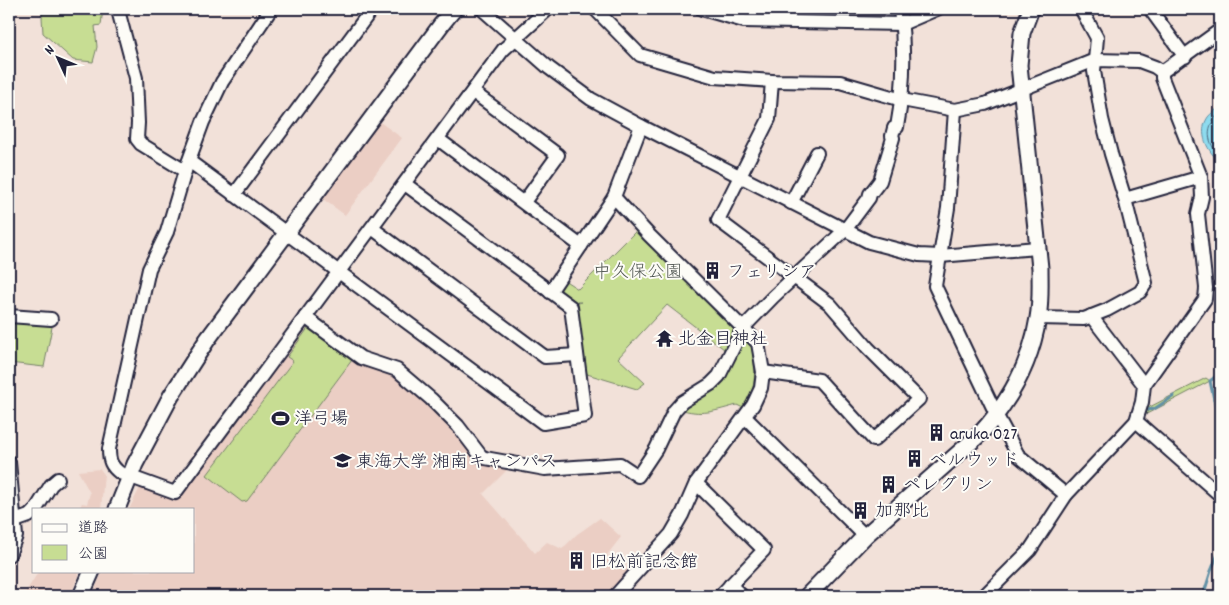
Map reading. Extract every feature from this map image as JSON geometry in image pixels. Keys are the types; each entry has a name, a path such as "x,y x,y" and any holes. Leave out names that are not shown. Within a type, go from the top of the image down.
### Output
{"street":[{"path":"271,9 222,82 203,122 187,166 167,232 149,270 109,450 109,461 113,467 129,477 175,493 504,50 548,9"},
{"path":"234,194 372,9"},
{"path":"117,508 129,477 171,396 207,340 454,9"},
{"path":"482,9 549,68 591,99 869,242 919,255 940,256 1037,248"},
{"path":"596,9 640,55 715,77 772,81 840,82 902,100 955,110 985,104 1095,60 1139,61 1162,72"},
{"path":"702,9 744,21 902,24 937,9"},
{"path":"305,316 361,358 397,370 431,399 458,426 481,456 485,458 545,469 620,464 638,476 656,448 674,411 682,402 705,388 719,376 743,328 845,230 880,180 890,153 892,136 894,128 897,126 902,100 902,24 900,9"},
{"path":"807,596 865,536 980,434 997,416 1016,386 1025,366 1038,318 1040,268 1019,66 1022,33 1031,9"},
{"path":"1038,318 1084,319 1140,292 1146,283 1125,198 1102,119 1094,71 1097,38 1081,9"},
{"path":"1150,9 1185,56"},
{"path":"119,14 136,78 137,139 141,144 187,166 234,194 543,423 585,416 571,307 405,184"},
{"path":"1162,72 1220,30"},
{"path":"984,596 1030,550 1066,495 1136,421 1142,402 1144,386 1205,299 1206,288 1198,214 1202,197 1201,177 1162,78 1162,72"},
{"path":"763,372 819,380 874,440 919,399 868,348 830,304 718,220 769,119 772,81"},
{"path":"473,92 558,155 524,202"},
{"path":"955,110 948,208 935,286 1018,456 1066,495"},
{"path":"550,292 614,197 641,126"},
{"path":"438,139 581,246"},
{"path":"791,203 817,153"},
{"path":"1125,198 1201,177"},
{"path":"614,197 656,242 758,343 763,372 761,388 753,405 696,483 682,515 671,534 615,596"},
{"path":"372,228 545,357 577,355"},
{"path":"9,316 51,319"},
{"path":"1091,316 1144,386"},
{"path":"745,417 865,536"},
{"path":"1136,421 1220,495"},
{"path":"9,462 16,536 9,555"},
{"path":"36,508 58,479"},
{"path":"696,483 764,550 720,596"},
{"path":"15,521 32,513"},
{"path":"82,596 92,572"},
{"path":"730,586 742,596"}],"shaded area":[{"path":"377,120 402,138 345,215 320,197"},
{"name":"東海大学 湘南キャンパス","path":"307,323 395,375 454,430 483,464 509,468 483,494 535,553 547,542 562,549 576,535 600,518 621,537 607,555 632,573 611,596 92,596 103,572 195,572 195,508 130,508 141,486 177,498"},
{"path":"100,469 104,474 101,508 80,508 82,503 87,504 90,493 78,471"},
{"path":"38,572 80,572 70,596 23,596"}],"green space":[{"path":"44,9 103,9 101,25 95,26 97,47 93,62 73,60 43,33 42,17"},
{"name":"中久保公園","path":"638,229 751,344 754,377 752,392 745,409 737,405 711,412 690,412 672,407 711,376 717,368 724,349 667,305 618,358 645,383 637,389 587,374 571,306 581,302 573,302 560,293 559,287 564,280 578,289"},
{"path":"9,321 53,322 44,367 9,363"},
{"name":"洋弓場","path":"309,327 352,360 247,501 242,502 207,475 293,361 287,357"},
{"path":"1206,378 1210,381 1135,420 1138,413"}],"water":[{"path":"1220,107 1220,162 1205,142 1204,129 1208,117"}],"waterway":[{"path":"1220,373 1210,381 1220,428"},
{"path":"1147,410 1154,409 1174,396"},
{"path":"1203,596 1220,549"}],"place":[{"name":"フェリシア","path":"713,271"},
{"name":"北金目神社","path":"664,338"},
{"name":"洋弓場","path":"280,418"},
{"name":"aruka 027","path":"936,433"},
{"name":"ベルウッド","path":"915,459"},
{"name":"東海大学 湘南キャンパス","path":"342,461"},
{"name":"ペレグリン","path":"889,484"},
{"name":"加那比","path":"861,510"},
{"name":"旧松前記念館","path":"576,561"}]}
